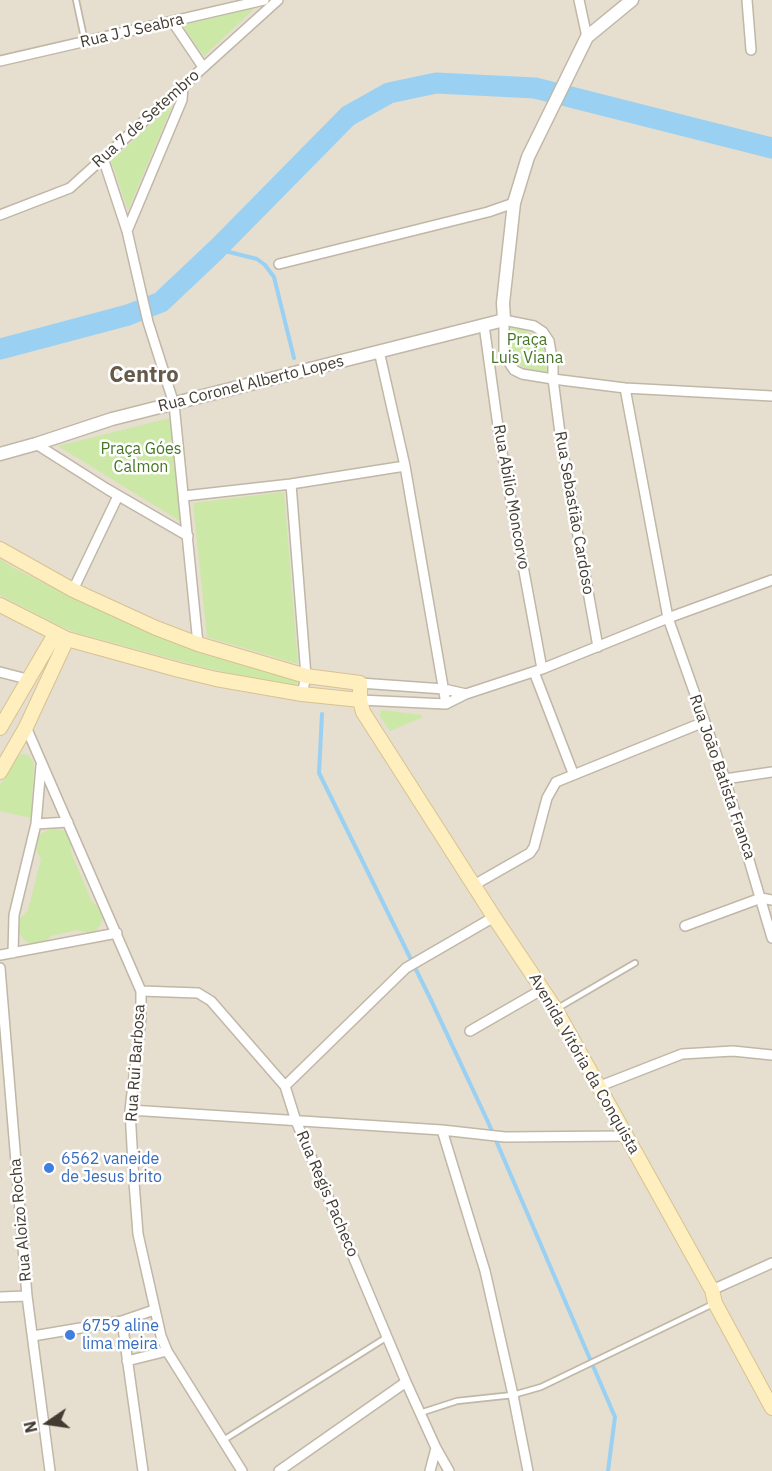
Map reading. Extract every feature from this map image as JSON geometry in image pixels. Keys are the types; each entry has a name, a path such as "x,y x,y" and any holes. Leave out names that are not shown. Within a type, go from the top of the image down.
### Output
{"main road":[{"path":"0,549 73,590 156,628 198,644 306,676 360,683 360,700 302,694 216,679 61,636 0,604"},
{"path":"0,728 27,679 61,636"},
{"path":"0,772 26,727 61,636"},
{"name":"Avenida Vitória da Conquista","path":"360,700 363,712 556,1010 600,1086 772,1408"}],"street":[{"name":"Rua J J Seabra","path":"0,61 264,0"},
{"name":"Rua 7 de Setembro","path":"0,215 70,188 278,0"},
{"path":"579,0 587,37"},
{"path":"632,0 587,37 528,157 514,203 503,303 503,346 508,363 522,374 553,379 625,388 772,396"},
{"path":"747,0 751,50"},
{"path":"172,21 203,67"},
{"path":"127,231 182,100 183,86"},
{"path":"103,158 127,231 141,297 174,404 198,644"},
{"path":"279,264 488,212 514,203"},
{"path":"504,320 524,322 543,332 552,352 553,379"},
{"name":"Rua Coronel Alberto Lopes","path":"0,454 112,419 504,320"},
{"name":"Rua Abilio Moncorvo","path":"484,325 500,441 538,671 573,773"},
{"path":"380,351 405,466 446,704"},
{"name":"Rua Sebastião Cardoso","path":"553,379 561,441 598,647"},
{"name":"Rua João Batista Franca","path":"625,388 668,618 725,779 772,938"},
{"path":"36,444 118,496 188,536"},
{"path":"184,496 291,484 405,466"},
{"path":"291,484 306,676 302,694"},
{"path":"73,590 118,496"},
{"path":"360,700 446,704 466,694 538,671 668,618 772,580"},
{"path":"0,672 27,679"},
{"path":"360,683 444,689 466,694"},
{"path":"474,885 530,853 556,782 573,773 704,722"},
{"name":"Rua Rui Barbosa","path":"26,727 141,991 141,1018 130,1110 138,1234 154,1310 167,1351 242,1471"},
{"path":"13,953 14,915 36,824 41,765"},
{"path":"725,779 772,772"},
{"path":"36,824 68,822"},
{"path":"685,926 761,898 772,900"},
{"path":"285,1086 406,968 419,958 494,917"},
{"path":"0,955 117,933"},
{"name":"Rua Aloizo Rocha","path":"0,968 27,1296 50,1471"},
{"path":"470,1031 543,989"},
{"name":"Rua Regis Pacheco","path":"141,991 198,993 211,1001 285,1086 296,1121 406,1382 449,1471"},
{"path":"600,1086 682,1054 733,1051 772,1054"},
{"path":"130,1110 442,1130 483,1136 627,1136"},
{"path":"442,1130 485,1270 528,1471"},
{"path":"714,1297 772,1263"},
{"path":"0,1297 27,1296"},
{"path":"33,1336 122,1321 154,1310"},
{"path":"122,1321 143,1471"},
{"path":"127,1360 167,1351"},
{"path":"279,1471 406,1382"},
{"path":"430,1471 436,1448"}],"lane":[{"path":"76,0 85,42"},
{"path":"556,1010 635,963"},
{"path":"420,1413 457,1401 513,1395 541,1387 602,1358 714,1297"},
{"path":"222,1441 387,1336"}],"shaded area":[{"path":"0,0 772,0 772,1471 0,1471"}],"green space":[{"path":"255,8 204,56 182,25"},
{"path":"173,104 128,210 111,161"},
{"name":"Praça Luis Viana","path":"510,327 522,329 538,337 545,353 547,372 524,368 513,359 509,345"},
{"name":"Praça Góes Calmon","path":"170,418 180,521 58,446"},
{"path":"284,492 298,664 207,637 193,503"},
{"path":"0,559 71,597 155,632 297,680 297,685 291,688 195,665 77,633 58,625 0,595"},
{"path":"381,710 422,715 423,717 390,731 380,716"},
{"path":"22,754 28,755 34,763 31,818 0,811 0,785 16,758"},
{"path":"53,828 64,831 68,835 71,841 71,852 92,902 101,909 103,919 98,929 93,932 77,930 51,936 42,944 36,945 25,941 18,931 18,925 28,910 41,859 36,849 38,837"}],"waterway":[{"path":"0,349 128,315 161,302 217,249 348,116 389,93 436,83 535,88 772,148"},
{"path":"217,249 257,259 274,277 294,358"},
{"path":"322,714 319,773 431,1000 488,1122 615,1417 608,1471"}],"place":[{"name":"6562 vaneide de Jesus brito","path":"49,1168"},
{"name":"6759 aline lima meira","path":"70,1335"}],"district":[{"name":"Centro","path":"144,376"}]}
